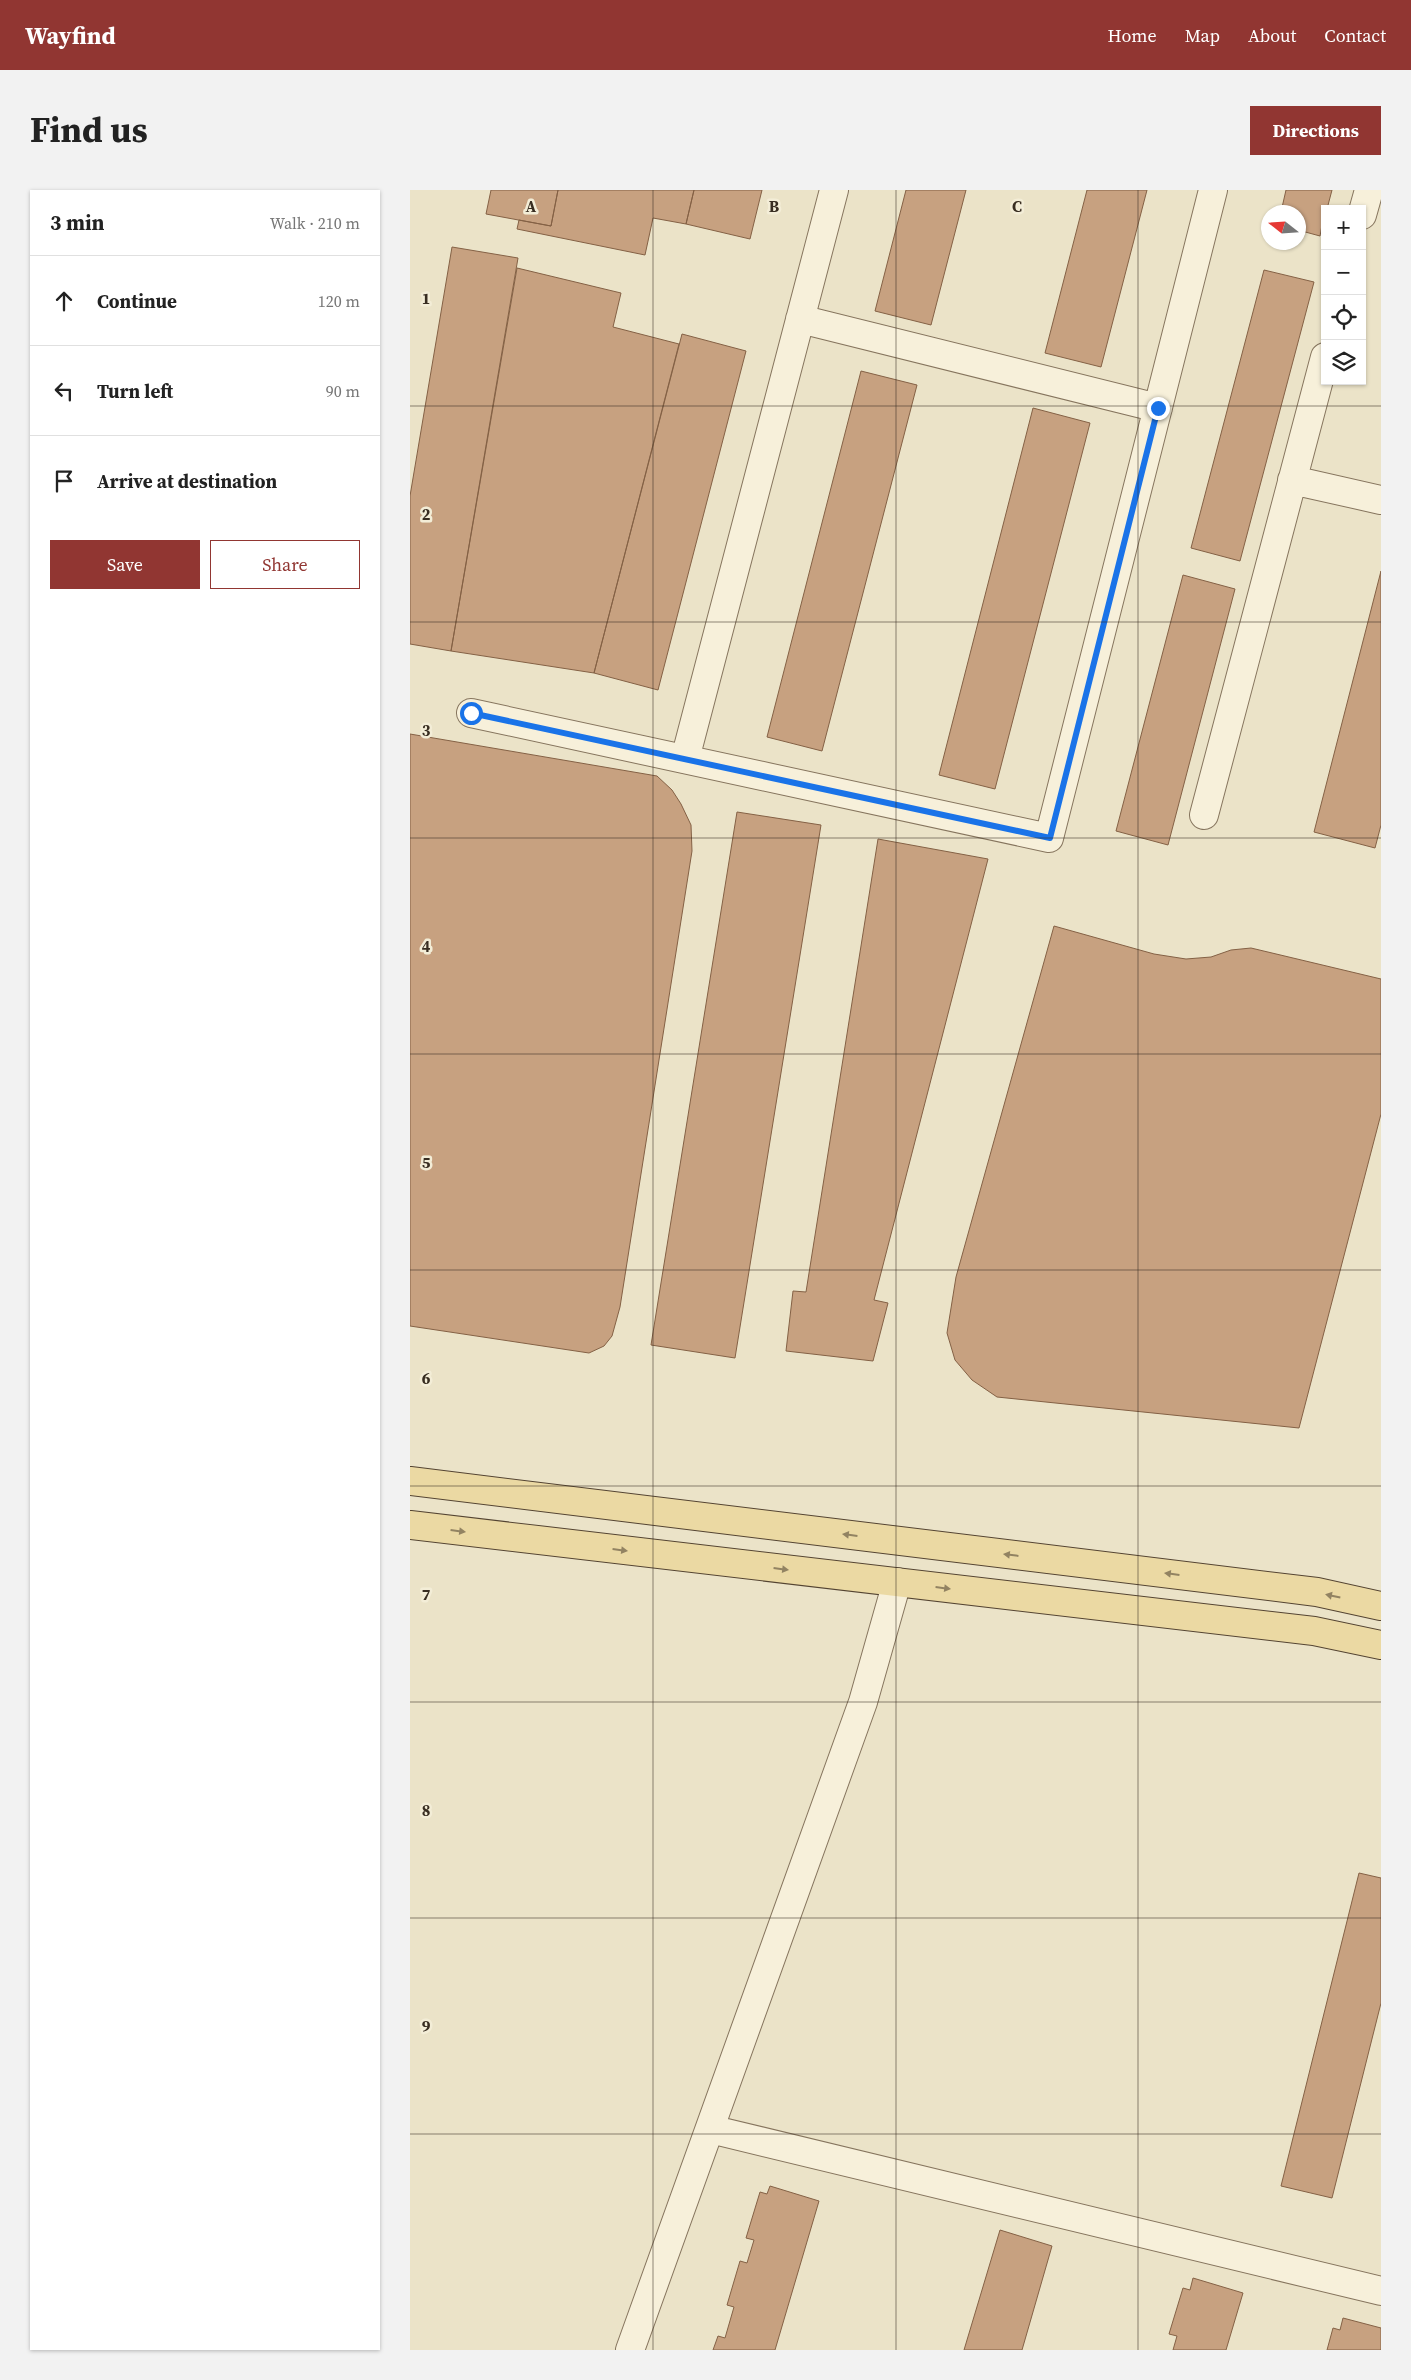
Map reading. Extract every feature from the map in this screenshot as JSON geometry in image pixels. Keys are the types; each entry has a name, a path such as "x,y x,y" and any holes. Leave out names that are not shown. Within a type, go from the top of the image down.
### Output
{"main road":[{"path":"410,1481 1317,1592 1381,1606"},
{"path":"410,1525 1314,1631 1381,1645"}],"street":[{"path":"685,759 834,190"},
{"path":"471,713 1050,838 1213,190"},
{"path":"1365,205 1369,190"},
{"path":"800,319 1158,408"},
{"path":"1204,815 1321,372"},
{"path":"1292,480 1381,500"},
{"path":"630,2350 863,1702 897,1582"},
{"path":"710,2129 1381,2291"}],"building":[{"path":"491,190 558,190 551,226 486,214"},
{"path":"558,190 694,190 686,224 653,218 645,255 517,229 519,220 551,226"},
{"path":"694,190 762,190 750,239 686,224"},
{"path":"906,190 966,190 931,325 875,311"},
{"path":"1087,190 1147,190 1101,367 1045,353"},
{"path":"1286,190 1332,190 1328,205 1321,205 1320,236 1306,232 1306,205 1283,205"},
{"path":"452,247 518,258 451,651 410,644 410,496"},
{"path":"517,268 621,293 613,327 679,344 594,673 451,651"},
{"path":"1264,270 1314,282 1240,561 1191,548"},
{"path":"682,334 746,351 658,690 594,673"},
{"path":"861,371 917,385 822,751 767,737"},
{"path":"1033,408 1090,423 995,789 939,775"},
{"path":"1381,571 1381,825 1375,848 1314,832"},
{"path":"1183,575 1235,589 1168,845 1116,831"},
{"path":"410,734 657,776 672,790 691,825 692,851 620,1307 612,1336 604,1346 589,1353 410,1326"},
{"path":"737,812 821,825 735,1358 651,1345"},
{"path":"878,839 988,859 874,1300 888,1303 873,1361 786,1351 793,1291 806,1292"},
{"path":"1054,926 1154,954 1186,959 1211,957 1231,950 1251,948 1381,979 1381,1114 1299,1428 997,1397 972,1380 955,1360 947,1333 956,1277"},
{"path":"1359,1873 1381,1878 1381,2003 1332,2198 1281,2186"},
{"path":"770,2186 819,2201 775,2350 713,2350 718,2336 725,2338 734,2307 727,2305 740,2261 747,2263 754,2240 746,2238 760,2192 767,2194"},
{"path":"1000,2230 1052,2246 1022,2350 964,2350"},
{"path":"1193,2278 1243,2293 1226,2350 1173,2350 1177,2336 1169,2334 1183,2288 1190,2290"},
{"path":"1343,2318 1381,2328 1381,2350 1327,2350 1333,2328 1340,2330"}],"route":[{"path":"471,713 1050,838 1158,408"}]}
